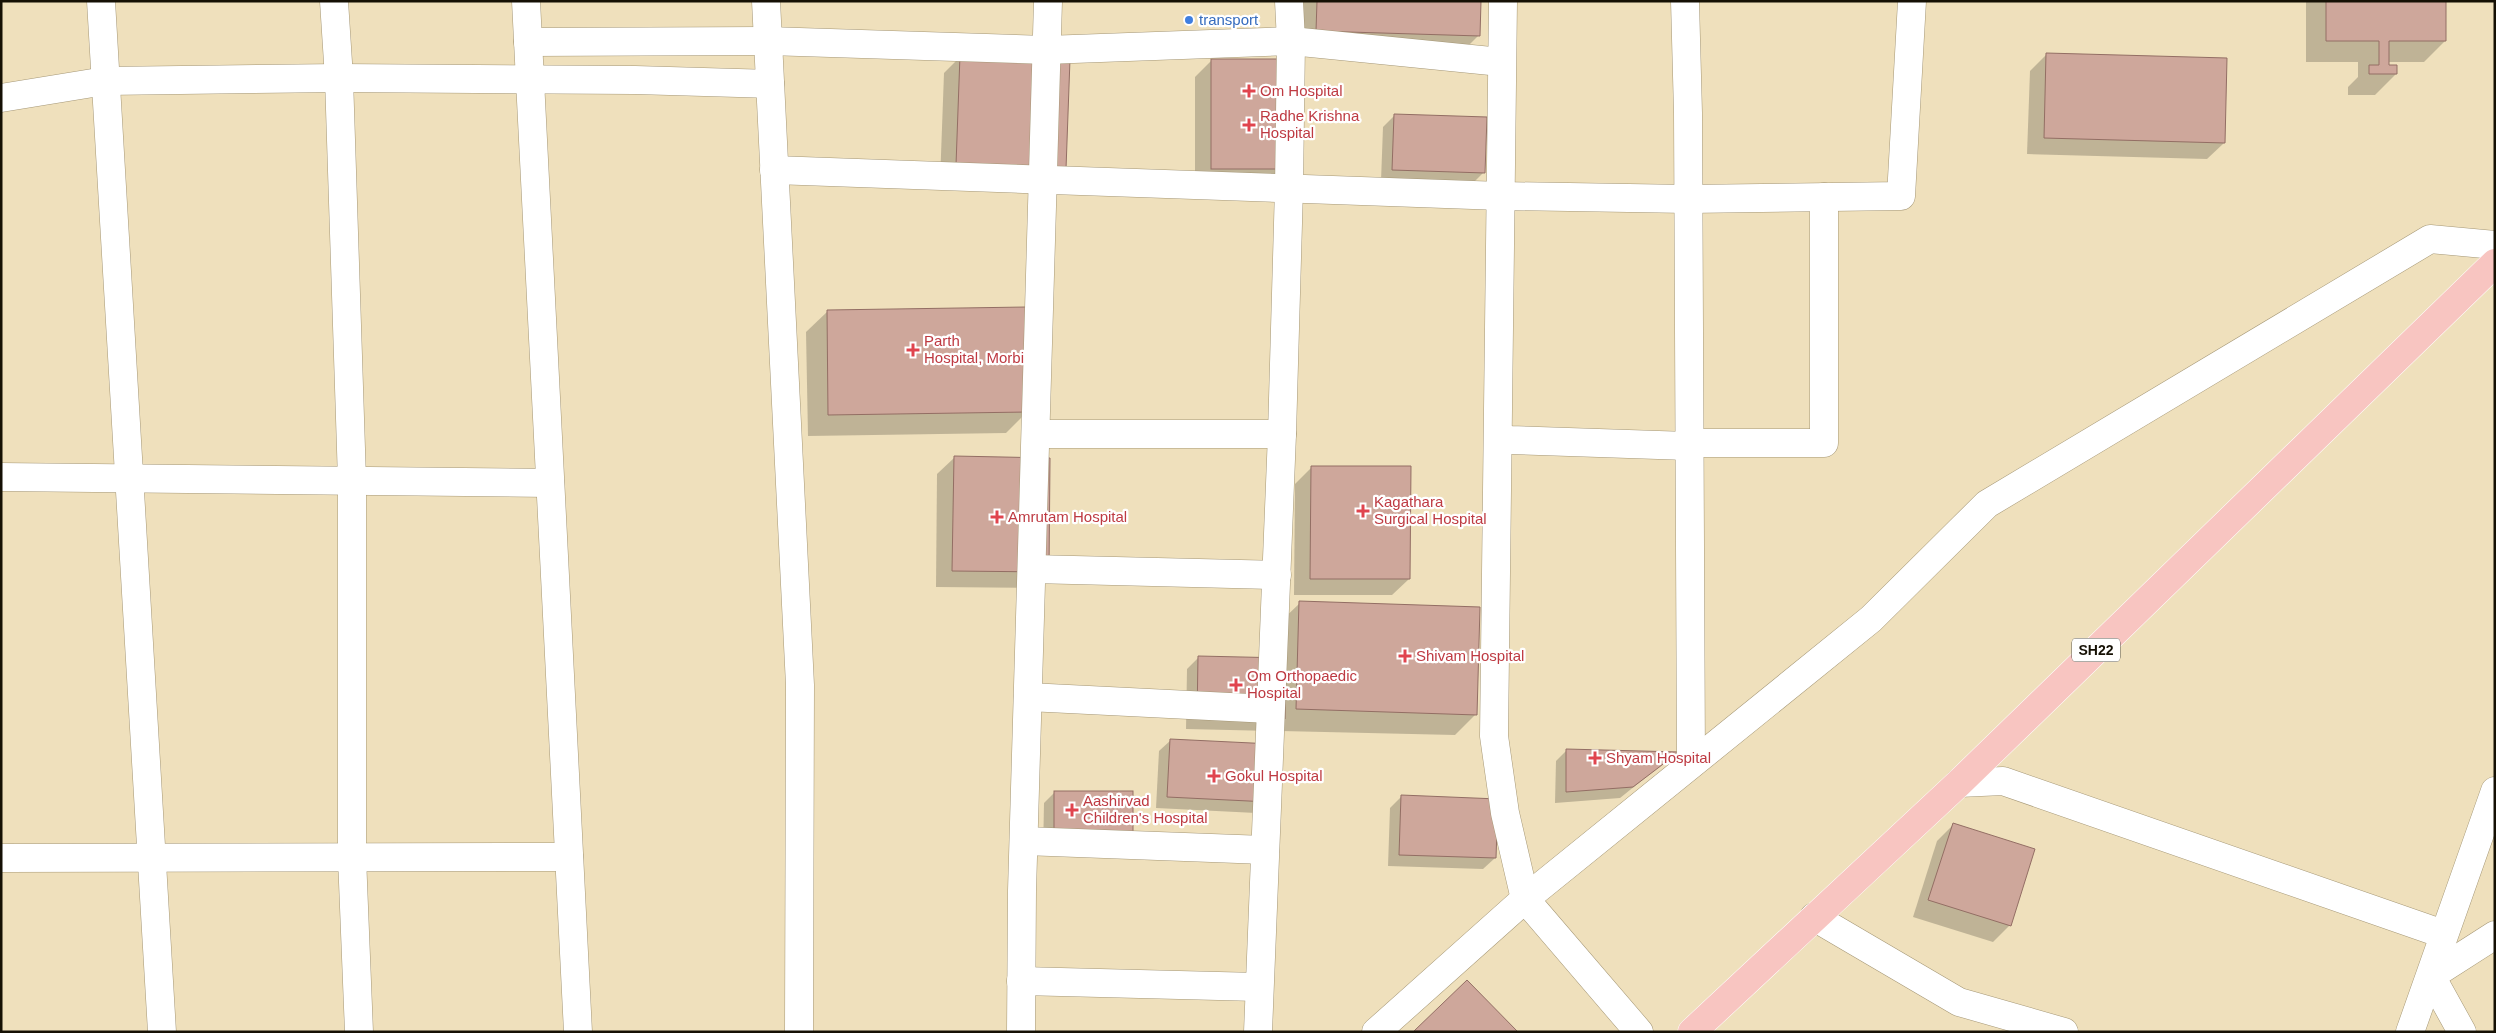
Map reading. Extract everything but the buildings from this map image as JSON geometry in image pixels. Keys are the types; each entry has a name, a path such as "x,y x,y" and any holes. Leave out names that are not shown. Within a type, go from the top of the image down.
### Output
{"main road":[{"name":"SH22","path":"1692,1032 1959,783 2495,262"}],"street":[{"path":"101,1 162,1032"},
{"path":"334,1 339,78 352,480 352,857 359,1032"},
{"path":"526,1 578,1032"},
{"path":"766,1 800,686 799,1032"},
{"path":"1020,1032 1048,1"},
{"path":"1258,1032 1258,987 1282,434 1289,188 1291,41 1289,1"},
{"path":"1503,1 1494,736 1505,813 1525,899 1640,1032"},
{"path":"1685,1 1690,443 1691,764"},
{"path":"774,170 1501,196 1688,199 1901,196 1912,1"},
{"path":"528,42 768,40 1046,50 1291,41 1501,62"},
{"path":"1,98 106,81 339,78 530,81 635,80 770,84"},
{"path":"1499,437 1510,440 1669,446 1688,446 1690,443 1824,443 1824,197"},
{"path":"1376,1032 1525,899 1871,619 1987,504 2430,240 2495,245"},
{"path":"1036,434 1282,434"},
{"path":"1,477 129,477 550,484"},
{"path":"1032,569 1277,575"},
{"path":"1028,697 1270,709"},
{"path":"1959,783 2003,781 2443,934"},
{"path":"2410,1032 2495,791"},
{"path":"1024,840 1265,850"},
{"path":"1,858 569,857"},
{"path":"1814,917 1959,1002 2064,1032"},
{"path":"2431,976 2495,935"},
{"path":"2431,976 2462,1032"},
{"path":"1021,981 1258,987"}],"place":[{"name":"transport","path":"1189,20"},
{"name":"Om Hospital","path":"1249,91"},
{"name":"Radhe Krishna Hospital","path":"1249,125"},
{"name":"Parth Hospital, Morbi","path":"913,350"},
{"name":"Kagathara Surgical Hospital","path":"1363,511"},
{"name":"Amrutam Hospital","path":"997,517"},
{"name":"Shivam Hospital","path":"1405,656"},
{"name":"Om Orthopaedic Hospital","path":"1236,685"},
{"name":"Shyam Hospital","path":"1595,758"},
{"name":"Gokul Hospital","path":"1214,776"},
{"name":"Aashirvad Children's Hospital","path":"1072,810"}]}
